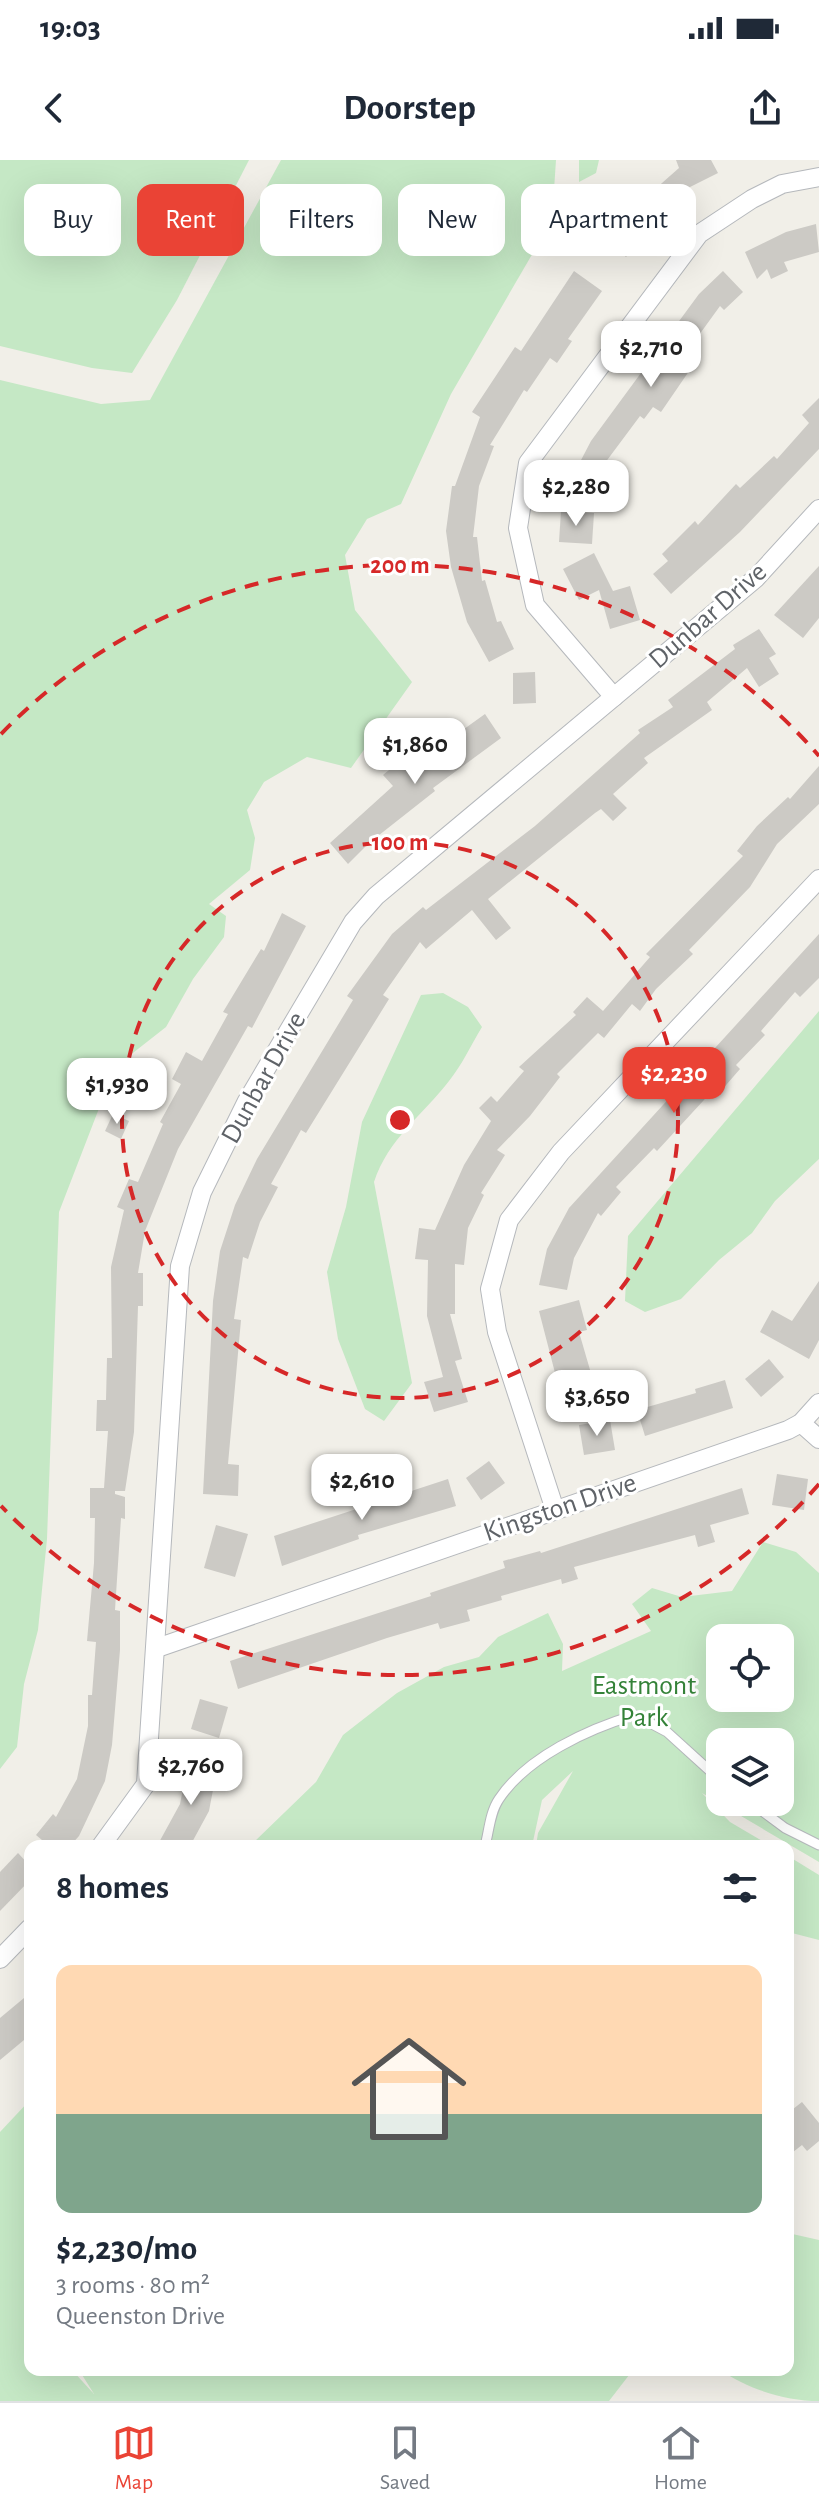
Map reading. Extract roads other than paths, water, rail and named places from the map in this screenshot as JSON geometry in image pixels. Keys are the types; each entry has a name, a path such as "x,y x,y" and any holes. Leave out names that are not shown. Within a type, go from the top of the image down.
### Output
{"street":[{"path":"614,697 535,605 518,528 528,463 699,234 782,184 819,177"},
{"name":"Dunbar Drive","path":"105,1840 146,1784 180,1266 202,1192 247,1101 353,922 376,896 756,578 819,509"},
{"path":"555,1510 497,1332 490,1289 509,1220 561,1152 819,879"},
{"name":"Kingston Drive","path":"157,1648 801,1423 819,1403"},
{"path":"801,1423 819,1439"},
{"path":"0,1959 24,1934"}],"lane":[{"path":"487,1840 499,1798 526,1770 610,1722 635,1715 667,1732 706,1767"},
{"path":"769,1816 819,1845"}],"park label":[{"name":"Eastmont Park","path":"644,1702"}]}
